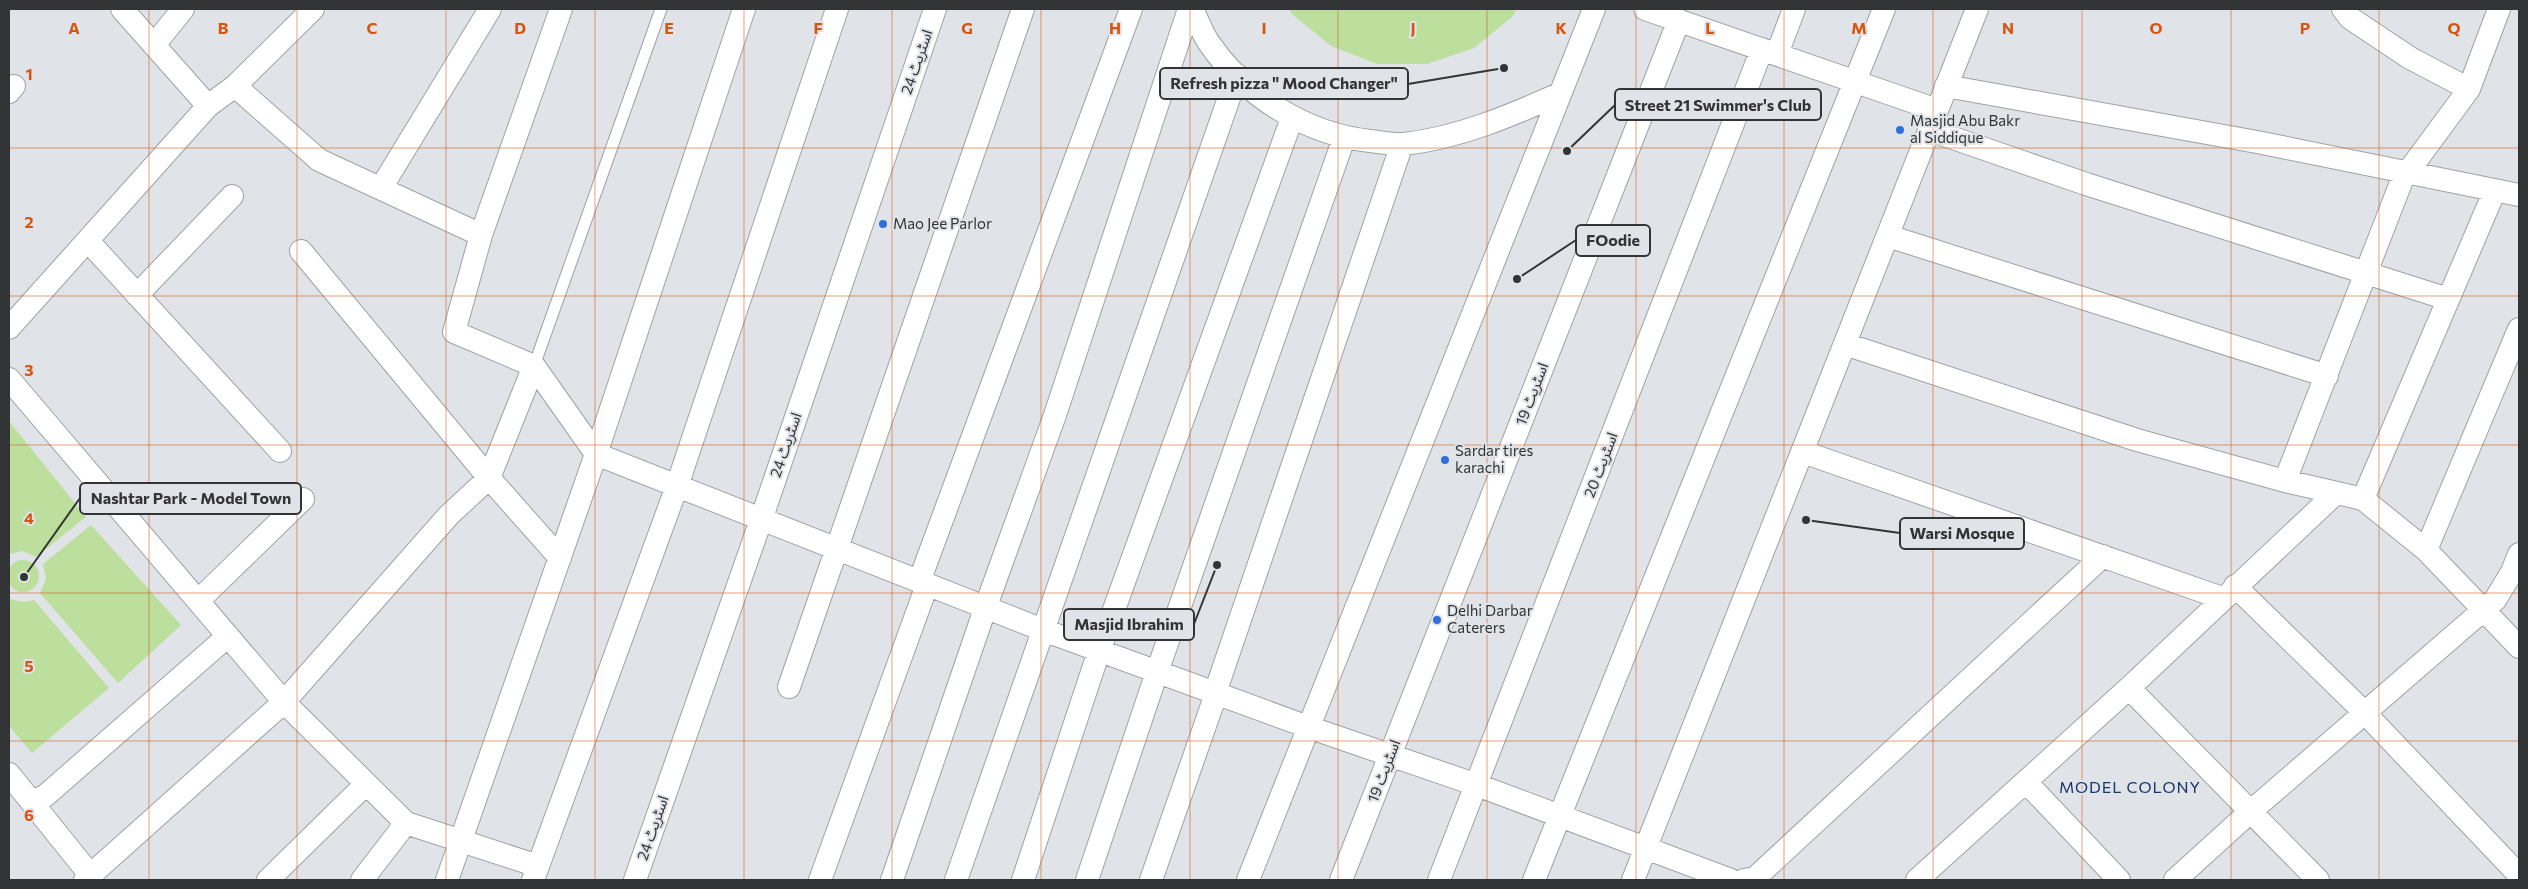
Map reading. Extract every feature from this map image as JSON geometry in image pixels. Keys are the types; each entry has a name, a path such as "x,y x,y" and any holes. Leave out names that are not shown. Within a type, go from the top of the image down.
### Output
{"street":[{"path":"122,9 208,106"},
{"path":"154,45 183,9"},
{"path":"9,328 208,106 236,86 313,9"},
{"path":"381,188 490,9"},
{"path":"561,9 481,235 454,332 534,366 596,454 1043,630 1308,728 1477,785 1731,880"},
{"path":"447,880 596,454 744,9"},
{"path":"9,379 284,702 406,823 462,840 536,873 677,486 837,9"},
{"name":"اسٹریٹ 24","path":"635,880 761,520 935,9"},
{"path":"789,687 1023,9"},
{"path":"820,880 923,584 1131,9"},
{"path":"1191,9 1209,42 1250,89 1292,118 1344,138 1402,144 1449,135 1507,117 1559,94"},
{"path":"892,880 986,606 1055,415 1191,9"},
{"path":"1248,880 1594,9"},
{"path":"1646,9 1689,18 1769,52 1855,81 1933,120 2086,184 2448,299"},
{"name":"اسٹریٹ 20","path":"1439,880 1769,52 1794,9"},
{"path":"1534,880 1884,9"},
{"path":"1633,880 1977,9"},
{"path":"2343,9 2350,18 2410,58 2469,89"},
{"path":"2285,481 2368,273 2402,180 2469,89 2499,9"},
{"name":"اسٹریٹ 19","path":"1341,880 1689,18"},
{"path":"956,880 1237,75"},
{"path":"236,86 319,160 481,235"},
{"path":"1946,86 2257,142 2519,195"},
{"path":"1023,880 1099,651 1292,118"},
{"path":"1087,880 1157,672 1344,138"},
{"path":"1151,880 1402,144"},
{"path":"2363,499 2495,190"},
{"path":"137,295 232,196"},
{"path":"1888,236 2327,376"},
{"path":"88,241 280,451"},
{"path":"301,251 489,478 560,558"},
{"path":"2426,550 2519,329"},
{"path":"1845,344 2137,440 2285,481 2363,499 2426,550 2519,647"},
{"path":"17,792 88,878 284,702 449,515 489,478 534,366"},
{"path":"1802,452 2103,556 2229,592 2365,713 2519,875"},
{"path":"1917,880 2129,688 2336,493"},
{"path":"198,601 303,499"},
{"path":"2175,880 2250,812 2495,600 2512,572 2519,554"},
{"path":"1745,880 1755,878 2103,556"},
{"path":"17,792 36,800 46,796 228,636"},
{"path":"2129,688 2318,880"},
{"path":"2026,782 2119,880"},
{"path":"268,880 366,784"},
{"path":"362,880 406,823"}],"lane":[{"path":"534,366 661,9"}],"green space":[{"path":"1289,9 1517,9 1512,17 1474,48 1427,64 1377,64 1331,46 1293,15"},
{"path":"9,421 86,517 36,557 22,551 9,554"},
{"path":"91,525 181,625 118,683 40,593 46,579 43,564"},
{"path":"23,560 35,564 39,576 35,588 23,592 11,588 7,576 11,564"},
{"path":"9,599 24,602 34,600 109,688 32,753 9,726"}],"place":[{"name":"Refresh pizza \" Mood Changer\"","path":"1504,68"},
{"name":"Masjid Abu Bakr al Siddique","path":"1900,130"},
{"name":"Street 21 Swimmer's Club","path":"1567,151"},
{"name":"Mao Jee Parlor","path":"883,224"},
{"name":"FOodie","path":"1517,279"},
{"name":"Sardar tires karachi","path":"1445,460"},
{"name":"Warsi Mosque","path":"1806,520"},
{"name":"Masjid Ibrahim","path":"1217,565"},
{"name":"Nashtar Park - Model Town","path":"24,577"},
{"name":"Delhi Darbar Caterers","path":"1437,620"}],"district":[{"name":"MODEL COLONY","path":"2130,787"}]}
